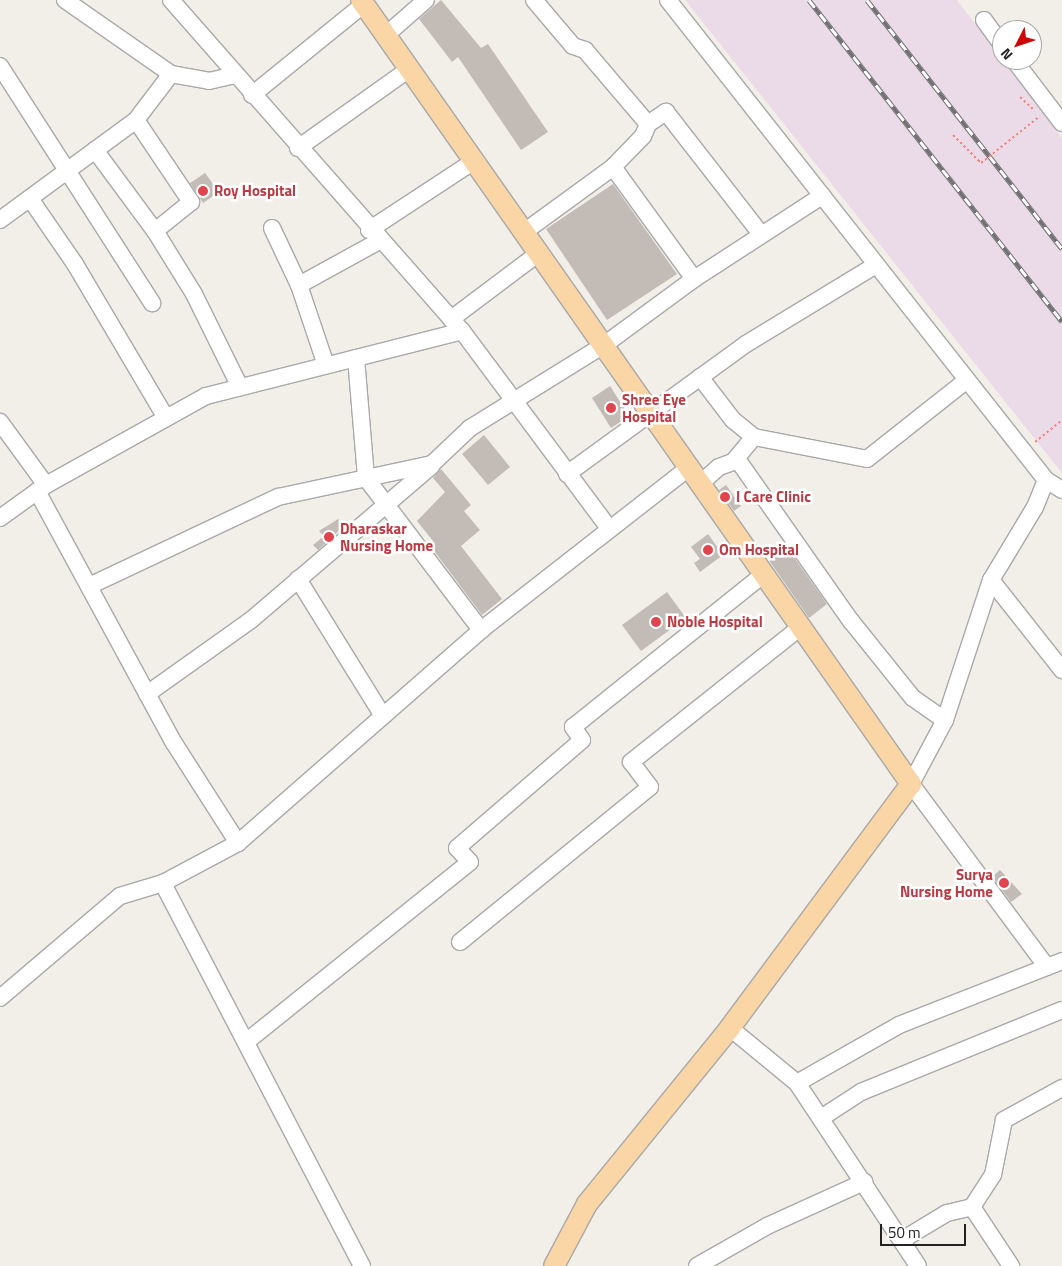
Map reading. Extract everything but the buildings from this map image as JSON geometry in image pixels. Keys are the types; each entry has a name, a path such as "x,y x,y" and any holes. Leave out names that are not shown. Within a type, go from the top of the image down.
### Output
{"main road":[{"path":"363,2 765,573 911,784 730,1028 587,1204 554,1266"}],"street":[{"path":"65,0 171,74 209,80 235,75"},
{"path":"170,0 374,236 456,325 609,528"},
{"path":"386,35 426,0"},
{"path":"534,0 573,46 584,50 648,124"},
{"path":"668,0 1046,480 1062,490"},
{"path":"252,95 363,2"},
{"path":"984,20 992,31"},
{"path":"0,66 152,303"},
{"path":"298,148 409,69"},
{"path":"1022,70 1062,123"},
{"path":"0,220 31,200 66,169 136,120 171,74"},
{"path":"524,232 613,167 642,136 648,124 666,112 761,234"},
{"path":"136,120 191,202 155,231"},
{"path":"95,150 155,231 194,294 240,387"},
{"path":"299,285 374,236 474,161"},
{"path":"613,167 694,279"},
{"path":"147,694 251,620 432,464 470,428 604,345 694,279 822,196"},
{"path":"31,200 75,264 166,418"},
{"path":"272,228 299,285 326,365"},
{"path":"0,518 42,488 206,396 356,358 456,325 539,253"},
{"path":"567,474 653,415 700,377 746,344 876,265"},
{"path":"356,358 366,478 481,630"},
{"path":"700,377 733,420 754,437 867,459 967,380"},
{"path":"0,422 42,488 89,586 147,694 238,844"},
{"path":"0,998 120,896 163,884 238,844 481,630 609,528 695,475 738,459 754,437"},
{"path":"738,459 851,621 913,698 946,720"},
{"path":"89,586 278,497 432,464"},
{"path":"796,1083 899,1025 1055,964 911,784 946,720 991,580 1035,507 1046,480"},
{"path":"246,1042 470,862 458,848 582,740 574,727 765,573"},
{"path":"298,579 383,716"},
{"path":"991,580 1062,670"},
{"path":"460,942 650,787 631,762 802,626"},
{"path":"163,884 362,1266"},
{"path":"821,1118 861,1092 1062,1009"},
{"path":"730,1028 796,1083 864,1182 918,1266"},
{"path":"902,1240 947,1213 972,1207 993,1175 1004,1120 1062,1088"},
{"path":"697,1266 767,1226 864,1182"},
{"path":"972,1207 1011,1266"}],"path":[{"path":"953,135 981,163 1040,116 1020,97"},
{"path":"1032,444 1062,420"}],"shaded area":[{"path":"685,0 957,0 992,46 992,70 1010,70 1062,138 1062,473"}],"railway":[{"path":"809,0 1062,321"},
{"path":"867,0 1062,249"}],"place":[{"name":"Roy Hospital","path":"203,191"},
{"name":"Shree Eye Hospital","path":"611,408"},
{"name":"I Care Clinic","path":"725,497"},
{"name":"Dharaskar Nursing Home","path":"329,537"},
{"name":"Om Hospital","path":"708,550"},
{"name":"Noble Hospital","path":"656,622"},
{"name":"Surya Nursing Home","path":"1004,883"}]}
